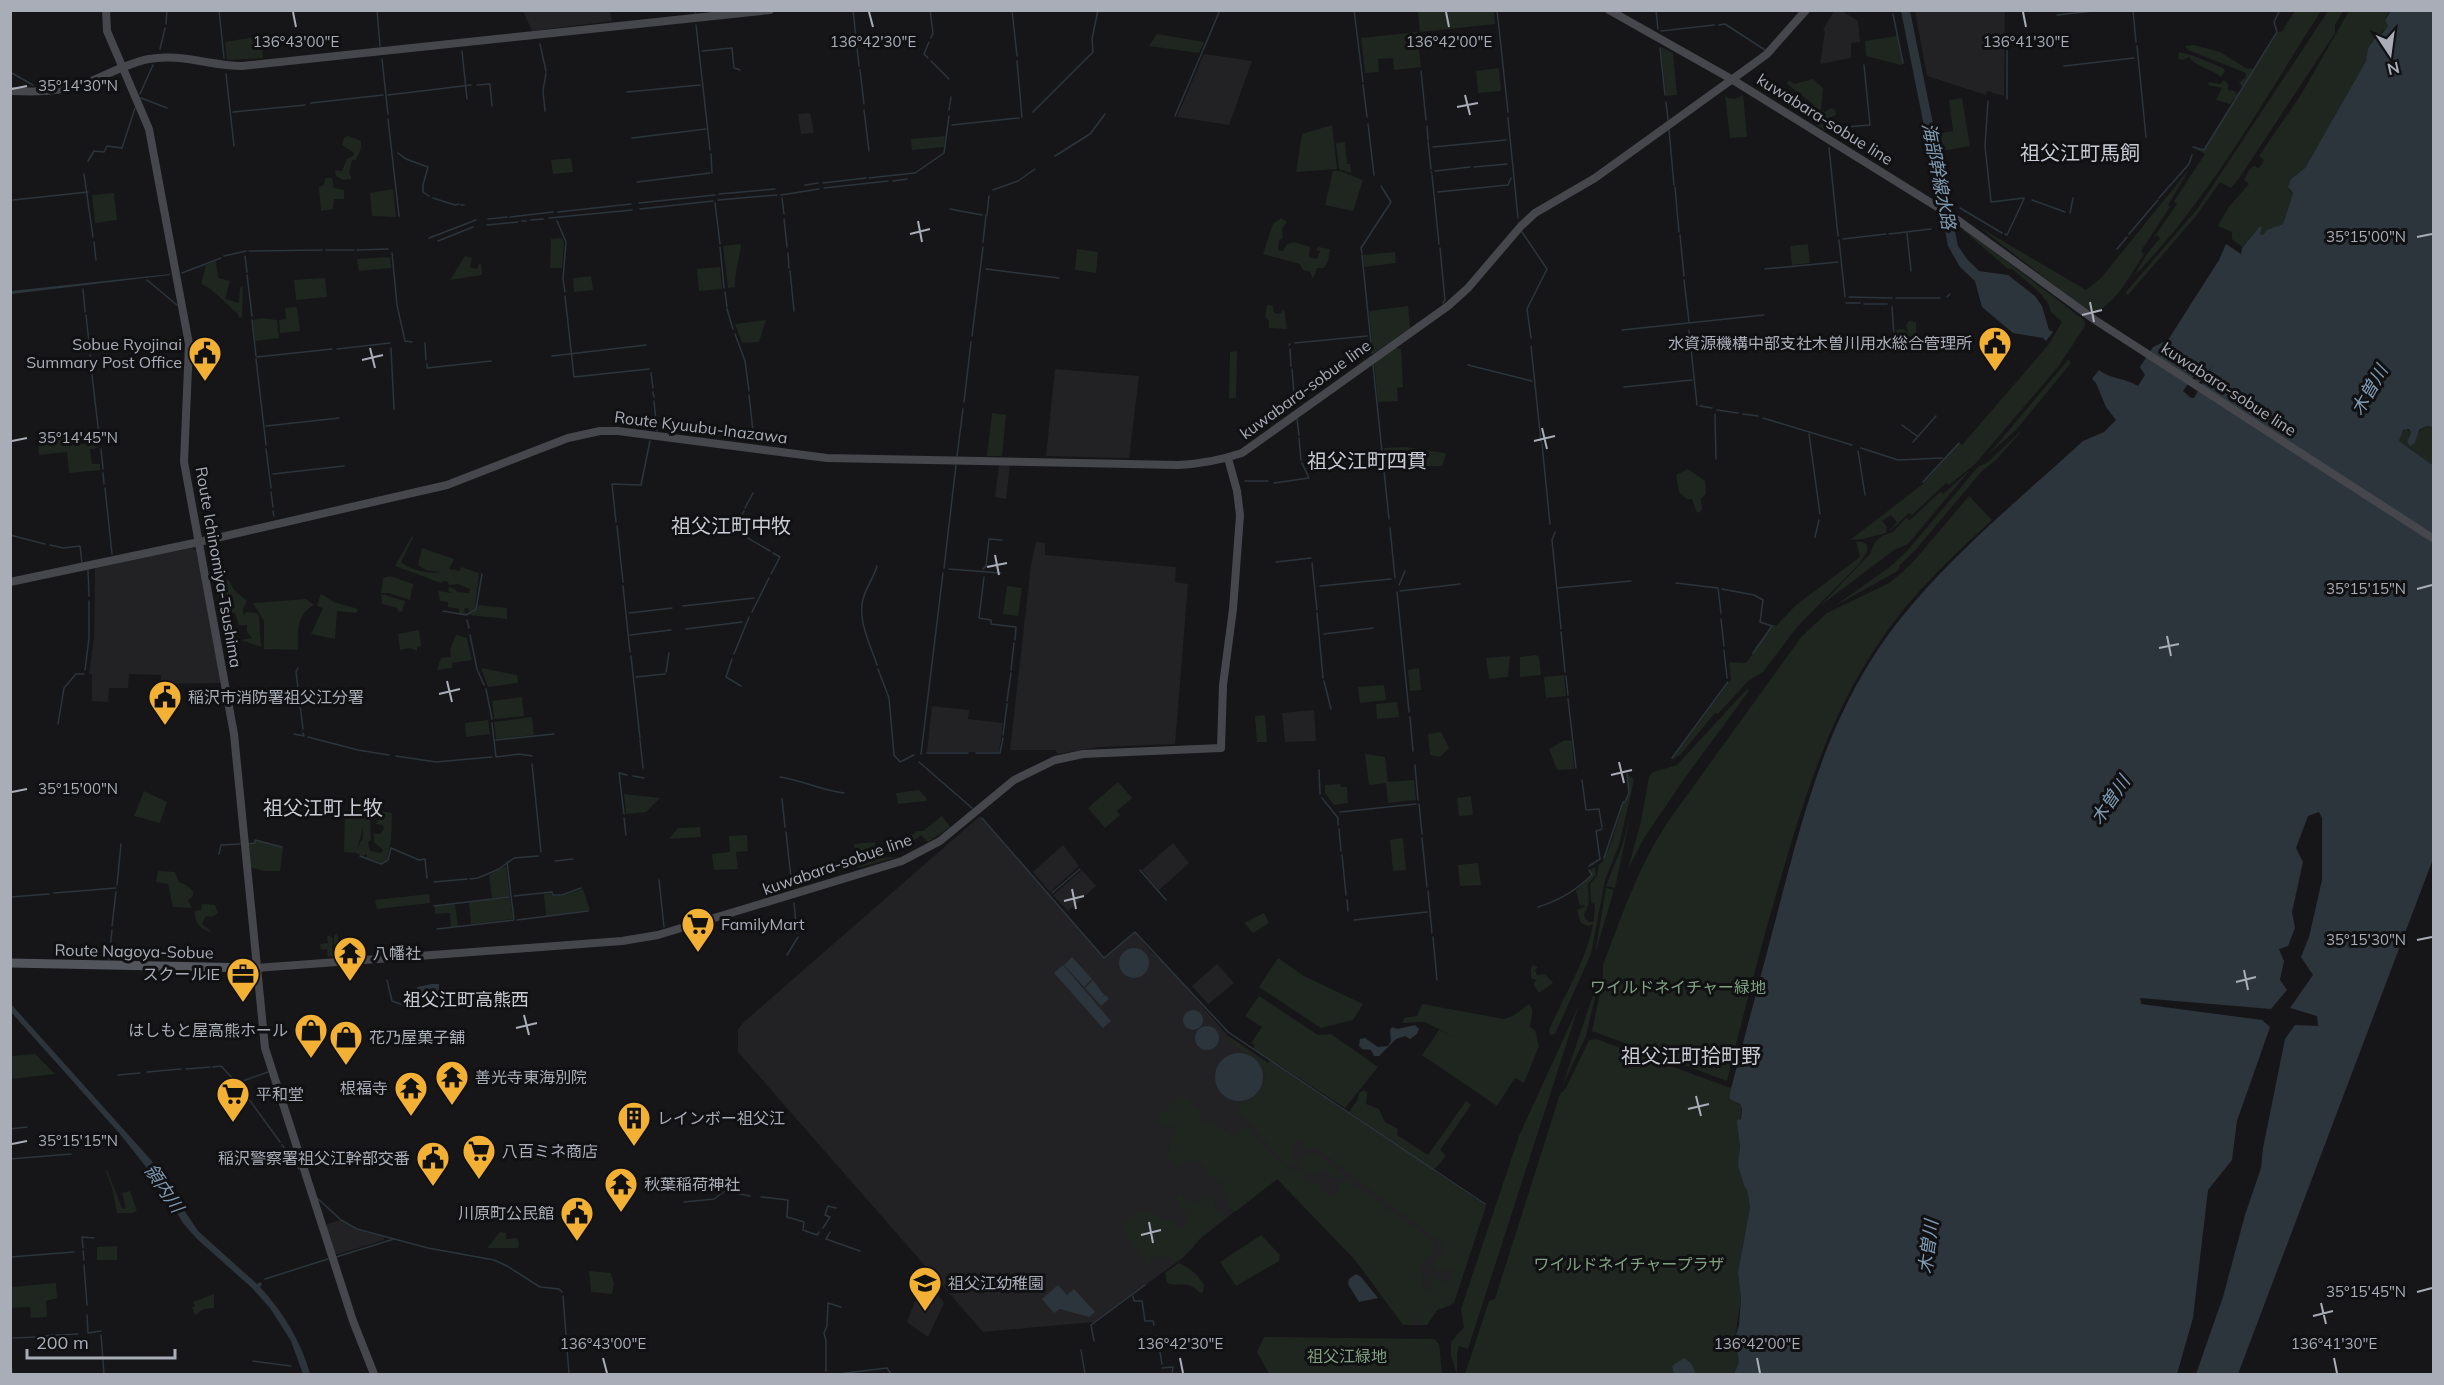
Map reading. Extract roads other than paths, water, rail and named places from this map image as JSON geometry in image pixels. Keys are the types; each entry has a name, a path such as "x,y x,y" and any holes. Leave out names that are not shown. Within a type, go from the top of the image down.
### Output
{"main road":[{"name":"Route Ichinomiya-Tsushima","path":"106,10 107,31 149,129 189,344 183,454 234,734 262,1034 267,1056 357,1332 374,1374"},
{"path":"10,92 45,92 64,89 84,84 123,66 167,57 242,66 770,10"},
{"path":"1609,10 1733,80 1767,54 1806,10"},
{"name":"kuwabara-sobue line","path":"256,968 622,941 658,935 902,861 948,836 1014,780 1055,760 1083,754 1221,748 1223,685 1233,609 1240,515 1237,491 1228,458 1242,453 1458,298 1535,213 1595,178 1733,80 1952,216 2102,324 2433,540"},
{"name":"Route Kyuubu-Inazawa","path":"10,582 199,542 447,485 556,442 600,431 618,431 827,458 1178,465 1203,464 1228,458"},
{"name":"Route Nagoya-Sobue","path":"10,963 256,968"}],"water":[{"name":"海部幹線水路","path":"1901,11 1910,11 1958,246 1979,271 2008,275 2035,296 2042,306 2049,330 2053,332 2046,341 2043,338 2013,333 1982,307 1975,281 1960,267 1948,246"},
{"name":"木曽川","path":"2391,11 2433,11 2433,427 2426,426 2419,430 2415,443 2410,446 2407,442 2411,433 2409,429 2403,430 2399,441 2431,464 2433,463 2433,859 2238,1374 2196,1374 2223,1297 2245,1215 2261,1168 2285,1039 2295,1025 2318,1026 2317,1016 2290,1008 2313,975 2301,957 2309,937 2322,880 2322,818 2319,812 2308,816 2296,848 2303,862 2292,912 2295,928 2288,946 2279,949 2284,961 2280,980 2287,990 2271,1009 2140,998 2141,1004 2262,1020 2270,1027 2237,1121 2232,1160 2208,1190 2193,1318 2177,1374 1734,1374 1739,1362 1735,1338 1739,1325 1741,1299 1738,1272 1750,1207 1747,1190 1738,1166 1740,1146 1737,1122 1738,1119 1741,1120 1742,1109 1740,1104 1730,1099 1729,1096 1790,864 1812,790 1840,718 1877,650 1921,594 1989,526 2083,441 2104,432 2116,420 2106,407 2092,379 2099,370 2138,386 2145,375 2140,367 2153,347 2168,340 2219,260 2226,244 2241,254 2242,248 2260,226 2262,227 2260,234 2263,235 2267,230 2283,224 2293,193 2288,187 2291,179 2305,168 2366,61 2368,48 2377,35 2382,34 2388,26 2385,20","holes":["2204,362 2194,382 2198,384 2212,366 2194,398 2191,398 2183,391"]},
{"path":"170,275 11,294 11,291"},
{"path":"1134,948 1145,952 1149,963 1145,974 1134,978 1123,974 1119,963 1123,952"},
{"path":"1072,957 1092,979 1084,987 1064,965"},
{"path":"1063,965 1111,1021 1103,1028 1054,973"},
{"path":"1093,980 1104,995 1102,997 1106,995 1109,999 1101,1006 1085,988"},
{"path":"439,984 439,997 424,999 421,997 420,999 417,987"},
{"name":"領内川","path":"10,1003 151,1160 198,1231 257,1284 260,1282 262,1284 260,1287 284,1317 296,1339 310,1374 303,1374 291,1341 270,1308 183,1223 158,1182 120,1134 11,1012"},
{"path":"1193,1010 1200,1013 1203,1020 1200,1027 1193,1030 1186,1027 1183,1020 1186,1013"},
{"path":"1415,1025 1419,1029 1417,1034 1410,1039 1405,1036 1396,1039 1379,1056 1374,1056 1371,1050 1362,1049 1359,1046 1360,1039 1365,1038 1378,1047 1388,1046 1391,1041 1392,1027 1398,1029"},
{"path":"1207,1026 1215,1030 1219,1038 1215,1046 1207,1050 1199,1046 1195,1038 1199,1030"},
{"path":"1239,1053 1256,1060 1263,1077 1256,1094 1239,1101 1222,1094 1215,1077 1222,1060"},
{"path":"1356,1274 1378,1298 1359,1302 1348,1284 1349,1279"},
{"path":"1058,1285 1067,1295 1074,1289 1095,1312 1089,1317 1060,1309 1054,1313 1042,1299"},
{"path":"1684,1358 1691,1363 1696,1374 1674,1374 1672,1366"}],"waterway":[{"path":"166,24 167,10"},
{"path":"219,10 224,58"},
{"path":"377,10 380,46"},
{"path":"853,10 859,66"},
{"path":"930,10 933,33 931,38"},
{"path":"1012,10 1017,56"},
{"path":"1033,112 1093,52 1092,39 1098,10"},
{"path":"1175,116 1220,10"},
{"path":"1354,10 1363,82"},
{"path":"1497,10 1508,112"},
{"path":"1656,10 1658,29"},
{"path":"2057,15 2102,10"},
{"path":"2133,10 2136,42"},
{"path":"2193,147 2204,150 2277,32 2274,22 2280,10"},
{"path":"1893,14 1903,63"},
{"path":"1719,25 1725,24 1765,50"},
{"path":"696,25 710,150"},
{"path":"1661,31 1714,25"},
{"path":"160,49 165,28"},
{"path":"928,58 924,54 929,42"},
{"path":"540,44 546,71"},
{"path":"2137,46 2146,137"},
{"path":"2007,47 2007,99"},
{"path":"702,51 732,48 734,68 740,70"},
{"path":"1660,48 1665,95"},
{"path":"462,51 467,99"},
{"path":"2064,66 2134,58"},
{"path":"382,59 388,114"},
{"path":"931,61 949,79"},
{"path":"1017,61 1022,117"},
{"path":"140,94 153,65"},
{"path":"1835,128 1870,125 1864,65"},
{"path":"860,70 864,104"},
{"path":"1421,71 1426,120"},
{"path":"10,72 33,85"},
{"path":"545,111 543,91 546,73"},
{"path":"226,74 234,146"},
{"path":"477,85 490,84 492,106"},
{"path":"388,95 471,85"},
{"path":"627,92 700,85"},
{"path":"1363,85 1367,117"},
{"path":"311,103 383,95"},
{"path":"949,110 951,97"},
{"path":"141,98 167,108"},
{"path":"1988,101 1985,146 1991,202 2024,198"},
{"path":"1666,102 1668,120"},
{"path":"233,112 305,105"},
{"path":"88,161 94,151 104,152 107,146 122,148 135,108"},
{"path":"864,110 869,151"},
{"path":"1055,156 1090,134 1105,114"},
{"path":"869,178 915,173 944,153 949,116"},
{"path":"952,125 1019,118"},
{"path":"1508,118 1518,218"},
{"path":"388,119 399,216"},
{"path":"1368,124 1374,175"},
{"path":"1427,126 1428,140"},
{"path":"632,138 706,129"},
{"path":"1669,130 1674,185"},
{"path":"1433,147 1506,140"},
{"path":"1428,142 1431,169"},
{"path":"1829,148 1838,236"},
{"path":"398,153 406,159 428,167 423,192 429,196"},
{"path":"711,154 712,173"},
{"path":"2159,198 2189,164 2192,155"},
{"path":"1474,167 1507,164"},
{"path":"1435,171 1470,167"},
{"path":"993,190 1018,181 1035,169"},
{"path":"637,182 710,173"},
{"path":"84,174 93,237"},
{"path":"1432,175 1439,244"},
{"path":"823,183 866,178"},
{"path":"1438,192 1508,185 1511,178"},
{"path":"893,181 907,179"},
{"path":"824,188 888,181"},
{"path":"805,185 818,183"},
{"path":"1362,253 1361,248 1391,202 1381,186"},
{"path":"1675,187 1679,232"},
{"path":"719,194 775,189"},
{"path":"781,195 819,189"},
{"path":"13,200 88,192"},
{"path":"639,203 715,195"},
{"path":"718,200 777,195"},
{"path":"987,215 989,196"},
{"path":"433,198 455,205 459,204"},
{"path":"782,198 784,214"},
{"path":"2070,213 2073,198"},
{"path":"2005,234 2007,235 2024,199"},
{"path":"2032,200 2065,212"},
{"path":"2129,234 2158,200"},
{"path":"640,209 713,201"},
{"path":"715,203 720,244"},
{"path":"558,212 631,204"},
{"name":"海部幹線水路","path":"1960,208 2002,233"},
{"path":"950,209 982,215"},
{"path":"549,218 632,210"},
{"path":"510,217 553,212"},
{"path":"983,242 986,215"},
{"path":"488,219 507,217"},
{"path":"531,220 543,219"},
{"path":"784,219 787,247"},
{"path":"429,238 476,220"},
{"path":"557,221 566,242 563,279 565,292"},
{"path":"487,225 518,222"},
{"path":"438,241 473,227"},
{"name":"海部幹線水路","path":"1889,234 1931,229"},
{"path":"1522,232 1547,269 1527,309 1531,338"},
{"path":"1907,233 1911,271"},
{"path":"1843,239 1886,234"},
{"path":"1680,235 1684,276"},
{"path":"2117,249 2127,237"},
{"path":"1839,240 1845,297"},
{"path":"94,242 96,260"},
{"path":"720,247 724,288"},
{"path":"972,336 983,247"},
{"path":"1440,248 1445,300 1443,303"},
{"path":"357,250 388,249"},
{"path":"249,251 322,250"},
{"path":"326,250 354,250"},
{"path":"224,256 246,251"},
{"path":"392,253 397,305 405,341 412,342"},
{"path":"788,253 789,268"},
{"path":"1362,255 1372,353"},
{"path":"245,256 247,272"},
{"path":"182,273 221,258"},
{"path":"1765,269 1838,262"},
{"path":"986,269 1059,278"},
{"path":"790,271 794,311"},
{"path":"247,275 252,316"},
{"path":"147,280 177,305"},
{"path":"1684,280 1689,322"},
{"path":"83,289 85,312"},
{"path":"725,292 727,307"},
{"path":"1947,297 1950,294"},
{"path":"565,296 574,377 649,369"},
{"path":"1849,297 1892,298"},
{"path":"1896,298 1940,298"},
{"path":"1846,303 1860,303"},
{"path":"1864,304 1887,304"},
{"path":"1892,307 1895,349"},
{"path":"727,309 733,329"},
{"path":"86,315 90,352"},
{"path":"1622,330 1764,315"},
{"path":"252,320 256,356"},
{"path":"1689,330 1697,405"},
{"path":"735,334 745,361 749,391"},
{"path":"1295,343 1367,336"},
{"path":"964,402 971,342"},
{"path":"337,349 390,343"},
{"path":"425,343 426,360"},
{"path":"552,356 646,345"},
{"path":"1531,346 1541,442"},
{"path":"391,348 394,409"},
{"path":"257,357 332,349"},
{"path":"1290,349 1291,366"},
{"path":"90,355 91,362"},
{"path":"256,359 266,445"},
{"path":"427,364 427,368 491,361"},
{"path":"1373,365 1389,519"},
{"path":"1468,365 1532,381"},
{"path":"91,366 100,444"},
{"path":"1292,369 1295,406"},
{"path":"651,373 653,388"},
{"path":"1624,387 1692,380"},
{"path":"653,392 654,397"},
{"path":"749,395 754,440"},
{"path":"654,401 657,431"},
{"path":"1700,406 1712,408"},
{"path":"957,456 963,409"},
{"path":"1717,410 1738,413"},
{"path":"1715,414 1716,459"},
{"path":"1743,414 1758,416"},
{"path":"1913,442 1936,416"},
{"path":"266,426 339,418"},
{"path":"1763,418 1852,445"},
{"path":"1297,419 1299,435"},
{"path":"1902,425 1917,436"},
{"path":"1809,434 1820,514"},
{"path":"1299,438 1301,460"},
{"path":"616,522 612,484 641,485 650,441"},
{"path":"1923,482 1959,443"},
{"path":"1542,444 1550,524"},
{"path":"1861,448 1898,460 1942,458"},
{"path":"101,449 103,469"},
{"path":"266,449 271,488"},
{"path":"1858,451 1865,495"},
{"path":"1274,483 1309,478 1302,463"},
{"path":"944,568 956,465"},
{"path":"273,474 344,466"},
{"path":"103,473 104,484"},
{"path":"1245,481 1268,481"},
{"path":"105,488 112,554"},
{"path":"271,492 273,507"},
{"path":"745,508 753,493"},
{"path":"273,511 274,516"},
{"path":"744,511 734,530 770,551"},
{"path":"1815,537 1819,520"},
{"path":"617,526 623,582"},
{"path":"1390,528 1395,578"},
{"path":"1555,532 1552,540 1561,629"},
{"path":"10,535 45,544"},
{"path":"983,569 986,566 989,539 1002,540"},
{"path":"50,545 63,548 80,546 82,563"},
{"path":"771,574 780,557 773,553"},
{"path":"1276,562 1311,558"},
{"path":"1312,563 1317,610"},
{"path":"877,566 864,596 862,613 865,630 877,665"},
{"path":"949,569 1001,573"},
{"path":"88,570 89,596"},
{"path":"1399,585 1405,571"},
{"path":"921,754 943,573"},
{"path":"443,611 466,615 476,609 482,574"},
{"path":"984,577 979,618 991,620 991,624 1016,627 1015,640"},
{"path":"752,612 769,578"},
{"path":"1320,586 1391,579"},
{"path":"1557,588 1631,581"},
{"path":"1676,583 1718,588 1721,613"},
{"path":"1400,591 1460,584"},
{"path":"623,586 630,652"},
{"path":"1722,589 1754,595 1763,600 1760,622 1772,626 1753,653"},
{"path":"1397,592 1409,712"},
{"path":"683,606 754,598"},
{"path":"85,670 89,638 89,601"},
{"path":"629,613 672,608"},
{"path":"1317,613 1323,678"},
{"path":"734,654 749,617"},
{"path":"1721,619 1724,646"},
{"path":"467,620 469,628"},
{"path":"686,629 742,622"},
{"path":"1324,634 1373,628"},
{"path":"630,635 671,630"},
{"path":"1561,632 1565,672"},
{"path":"470,635 477,669 484,685"},
{"path":"1011,670 1014,643"},
{"path":"1724,650 1727,678"},
{"path":"666,672 669,653"},
{"path":"631,656 640,738"},
{"path":"732,659 726,677 741,686"},
{"path":"298,668 296,672 303,729"},
{"path":"878,669 889,698 894,755 900,762 914,755"},
{"path":"1007,701 1011,673"},
{"path":"58,724 64,688 76,674 84,674"},
{"path":"636,677 665,674"},
{"path":"1566,676 1568,695"},
{"path":"1324,681 1331,709"},
{"path":"1672,758 1728,682"},
{"path":"486,689 492,719"},
{"path":"1568,699 1576,768"},
{"path":"1003,735 1007,704"},
{"path":"1410,717 1413,751"},
{"path":"492,723 496,757 519,754 532,756"},
{"path":"294,734 304,736 303,733"},
{"path":"496,740 554,734"},
{"path":"308,737 358,750 389,755"},
{"path":"976,753 1000,753 1003,738"},
{"path":"640,740 643,768"},
{"path":"927,753 968,753"},
{"path":"396,756 436,762 492,757"},
{"path":"919,762 972,808"},
{"path":"532,764 541,852"},
{"path":"1415,765 1418,800"},
{"path":"1319,770 1320,794"},
{"path":"624,814 619,773 627,775"},
{"path":"1604,858 1623,802 1629,793 1627,774"},
{"path":"633,776 644,778"},
{"path":"780,777 844,793"},
{"path":"1582,780 1586,810 1599,809 1602,827"},
{"path":"1322,798 1338,818 1338,825"},
{"path":"782,799 785,827"},
{"path":"1340,812 1416,804"},
{"path":"1419,804 1422,834"},
{"path":"624,818 626,835"},
{"path":"982,818 1104,958 1135,932 1228,1032 1485,1204"},
{"path":"1339,829 1341,851"},
{"path":"1589,866 1600,859 1596,831 1602,829"},
{"path":"786,832 792,887"},
{"path":"1422,838 1427,887"},
{"path":"248,844 255,843 255,840 282,847"},
{"path":"117,885 121,844"},
{"path":"219,854 221,845 240,844"},
{"path":"360,856 381,864 388,860 391,848 419,860 425,859 427,878"},
{"path":"1342,855 1346,895"},
{"path":"470,879 499,869 514,858 538,856"},
{"path":"555,861 573,859"},
{"path":"437,929 514,920 507,862"},
{"path":"1052,893 1080,869"},
{"path":"1140,870 1166,900"},
{"path":"1538,907 1573,890 1592,875 1589,870"},
{"path":"434,882 467,879"},
{"path":"659,880 664,927"},
{"path":"54,893 116,888"},
{"path":"514,896 552,892 553,895 562,895 581,888"},
{"path":"1428,891 1432,933"},
{"path":"112,926 116,892"},
{"path":"10,897 49,894"},
{"path":"434,906 509,897"},
{"path":"1347,900 1348,911"},
{"path":"794,903 797,933"},
{"path":"517,920 588,911"},
{"path":"1354,920 1427,912"},
{"path":"109,960 112,930"},
{"path":"787,955 798,937"},
{"path":"1433,937 1437,980"},
{"path":"387,980 392,1001 406,1006 418,1006"},
{"path":"213,1067 221,1066 235,1081"},
{"path":"186,1069 210,1067"},
{"path":"147,1072 181,1069"},
{"path":"240,1082 268,1072"},
{"path":"118,1075 140,1073"},
{"path":"237,1083 280,1142"},
{"path":"10,1129 27,1127"},
{"path":"282,1145 299,1169"},
{"path":"10,1159 71,1154"},
{"path":"684,1202 714,1199 725,1191 750,1196"},
{"path":"316,1197 341,1220 357,1229 428,1248 494,1260 540,1287 559,1289 562,1292"},
{"path":"761,1197 788,1200 787,1217 804,1222 803,1230 817,1235 819,1232"},
{"path":"823,1228 830,1217 825,1215 828,1206 836,1208"},
{"path":"830,1232 826,1239 860,1251"},
{"path":"83,1248 82,1237 94,1238"},
{"path":"336,1257 394,1239"},
{"path":"83,1251 84,1260"},
{"path":"10,1257 74,1252"},
{"path":"265,1279 328,1259"},
{"path":"84,1265 87,1305"},
{"path":"1094,1341 1091,1325 1145,1285"},
{"path":"563,1296 569,1374"},
{"path":"1133,1296 1134,1301 1142,1301 1145,1321 1153,1321 1154,1325"},
{"path":"826,1371 824,1333 827,1326 828,1303 841,1307"},
{"path":"87,1315 88,1333 101,1331"},
{"path":"56,1335 78,1334"},
{"path":"46,1336 53,1335"},
{"path":"101,1335 104,1374"},
{"path":"1157,1336 1162,1364"},
{"path":"13,1338 38,1337"},
{"path":"1081,1350 1085,1374"},
{"path":"10,1354 12,1374"},
{"path":"253,1361 291,1366"},
{"path":"1162,1368 1173,1367 1172,1374"},
{"path":"838,1374 887,1368 891,1374"}],"place":[{"name":"水資源機構中部支社木曽川用水総合管理所","path":"1995,372"},
{"name":"Sobue Ryojinai Summary Post Office","path":"205,382"},
{"name":"稲沢市消防署祖父江分署","path":"165,726"},
{"name":"FamilyMart","path":"698,953"},
{"name":"八幡社","path":"350,982"},
{"name":"スクールIE","path":"243,1003"},
{"name":"はしもと屋高熊ホール","path":"311,1059"},
{"name":"花乃屋菓子舗","path":"346,1066"},
{"name":"善光寺東海別院","path":"452,1106"},
{"name":"根福寺","path":"411,1117"},
{"name":"平和堂","path":"233,1123"},
{"name":"レインボー祖父江","path":"634,1147"},
{"name":"八百ミネ商店","path":"479,1180"},
{"name":"稲沢警察署祖父江幹部交番","path":"433,1187"},
{"name":"秋葉稲荷神社","path":"621,1213"},
{"name":"川原町公民館","path":"577,1242"},
{"name":"祖父江幼稚園","path":"925,1312"}],"district":[{"name":"祖父江町馬飼","path":"2080,152"},
{"name":"祖父江町四貫","path":"1367,460"},
{"name":"祖父江町中牧","path":"731,525"},
{"name":"祖父江町上牧","path":"323,807"},
{"name":"祖父江町高熊西","path":"466,999"},
{"name":"祖父江町拾町野","path":"1691,1055"}],"park label":[{"name":"ワイルドネイチャー緑地","path":"1678,987"},
{"name":"ワイルドネイチャープラザ","path":"1629,1264"},
{"name":"祖父江緑地","path":"1347,1356"}]}
